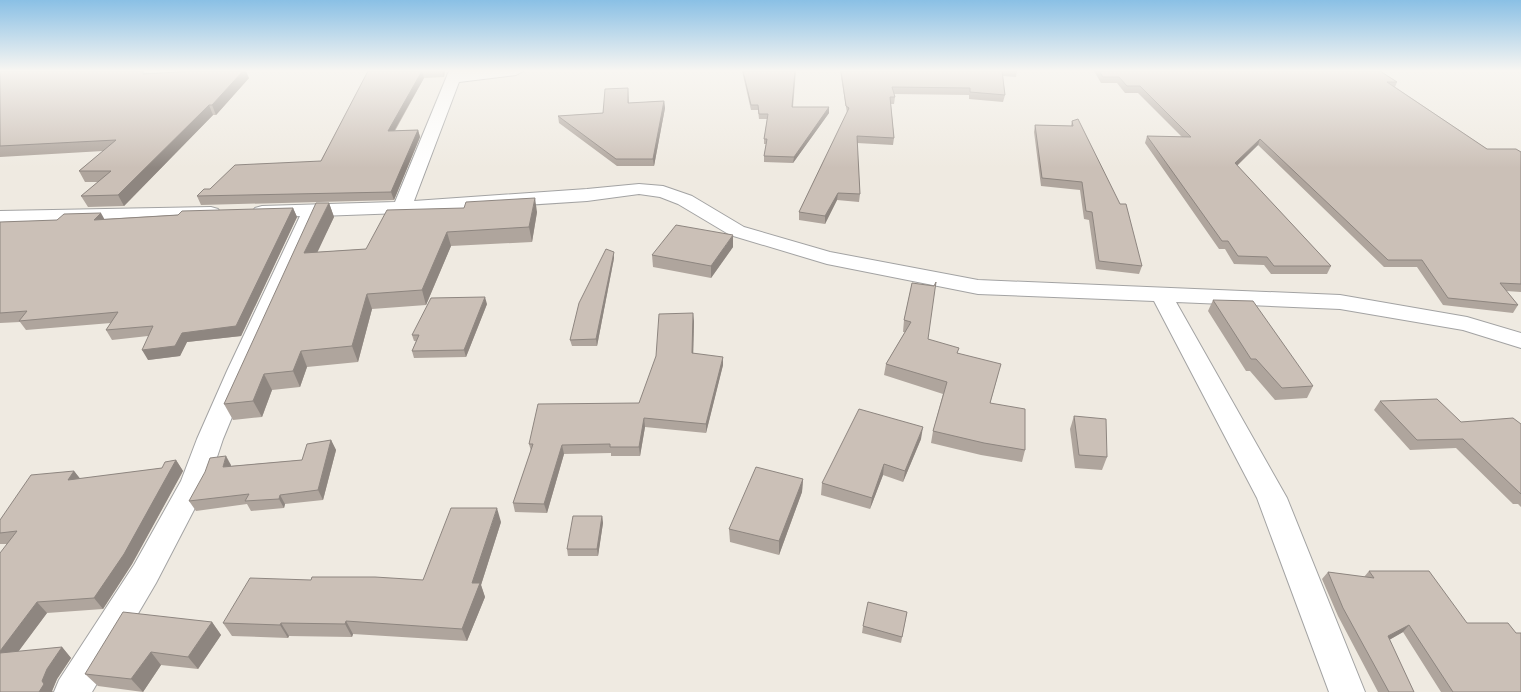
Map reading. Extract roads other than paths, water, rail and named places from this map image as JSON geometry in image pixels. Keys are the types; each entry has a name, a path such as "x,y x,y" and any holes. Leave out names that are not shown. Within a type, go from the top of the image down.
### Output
{"street":[{"path":"402,207 443,103"},
{"path":"244,212 402,207 587,195 639,189 685,200 737,231 827,258 978,287 1340,302 1467,324 1521,341"},
{"path":"72,692 145,574 195,481 210,439 239,371 312,211"},
{"path":"0,217 224,212"},
{"path":"1162,296 1272,498 1347,692"}]}
